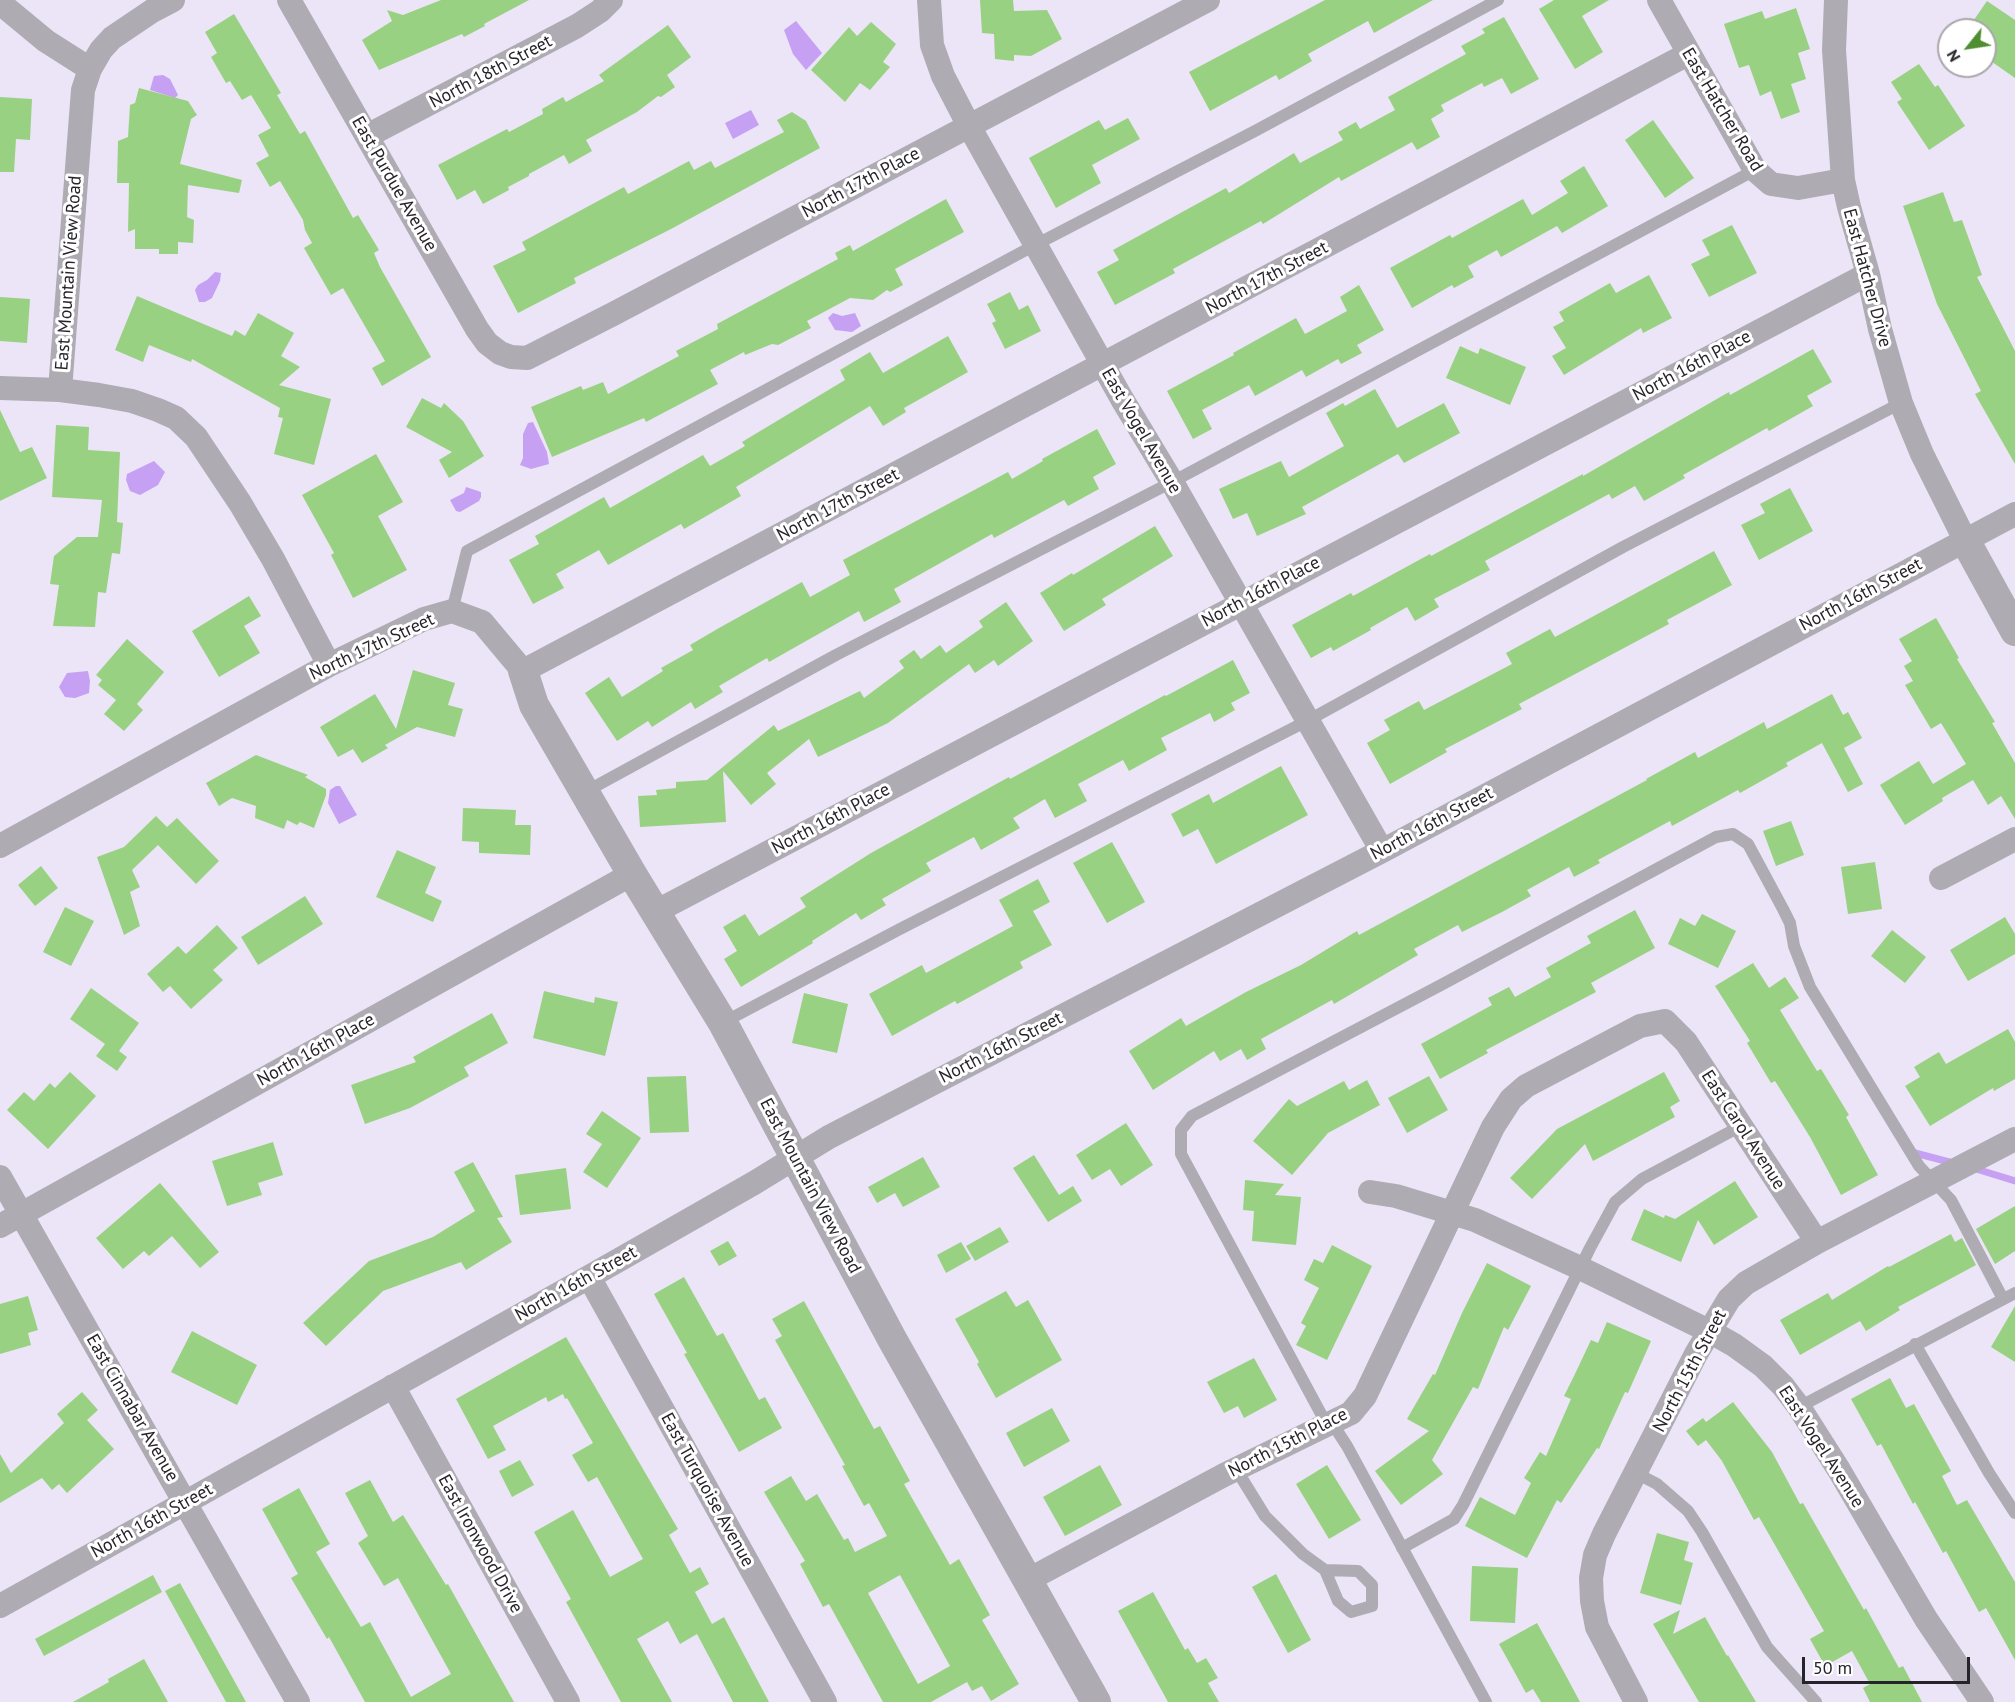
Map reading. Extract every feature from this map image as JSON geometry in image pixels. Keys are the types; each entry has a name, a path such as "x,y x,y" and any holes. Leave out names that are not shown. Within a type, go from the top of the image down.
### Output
{"street":[{"name":"East Mountain View Road","path":"173,0 112,38 101,50 90,69 83,90 60,390 132,401 150,407 176,418 196,437 245,512 329,665"},
{"name":"East Purdue Avenue","path":"289,0 477,329 487,343 500,353 511,357"},
{"name":"North 18th Street","path":"367,136 577,26 600,11 611,0"},
{"name":"East Vogel Avenue","path":"929,0 932,45 943,76 969,126 1103,365 1382,851"},
{"name":"North 17th Place","path":"511,357 527,358 540,352 1208,0"},
{"name":"East Hatcher Road","path":"1659,0 1755,170 1771,184 1798,188 1843,180"},
{"name":"East Hatcher Drive","path":"1836,0 1834,50 1843,180 1900,403 1922,454 1965,540"},
{"path":"0,3 46,41 90,69"},
{"name":"North 17th Street","path":"0,846 329,665 424,619 452,611 482,622 523,671 1688,54"},
{"name":"North 16th Place","path":"655,912 1868,274"},
{"path":"0,388 60,390"},
{"name":"North 16th Street","path":"0,1606 589,1277 829,1137 1382,851 2015,514"},
{"path":"1965,540 2015,631"},
{"name":"East Mountain View Road","path":"523,671 534,705 632,874 723,1023 892,1339 1096,1702"},
{"path":"1941,879 2015,839"},
{"name":"North 16th Place","path":"0,1226 632,874"},
{"name":"East Carol Avenue","path":"1665,1021 1686,1042 1817,1242"},
{"name":"North 15th Place","path":"1028,1580 1236,1469 1351,1413 1365,1396 1493,1127 1511,1099 1526,1086 1640,1026 1665,1021"},
{"name":"North 15th Street","path":"1636,1702 1598,1627 1592,1601 1591,1578 1595,1555 1696,1354 1729,1299 1746,1283 1817,1242 2015,1139"},
{"name":"East Cinnabar Avenue","path":"0,1177 298,1702"},
{"path":"1370,1192 1396,1196 1453,1213"},
{"name":"East Vogel Avenue","path":"1453,1213 1475,1220 1580,1268 1710,1332 1734,1345 1763,1366 1783,1386 1799,1407 1839,1470 1926,1619 1982,1702"},
{"name":"East Turquoise Avenue","path":"589,1277 825,1702"},
{"name":"East Ironwood Drive","path":"393,1386 568,1702"}],"lane":[{"path":"452,611 466,551 1035,245 1255,131 1498,0"},
{"path":"584,792 836,655 1172,482 1755,170"},
{"path":"723,1023 898,930 1307,721 1623,547 1900,403"},
{"path":"1486,1702 1347,1446 1330,1424 1181,1154 1181,1130 1192,1116 1716,837 1733,834 1748,844 1790,923 1794,946 1810,987 1918,1166 1951,1200 2003,1299"},
{"path":"1402,1548 1454,1519 1463,1505 1615,1202 1642,1179 1741,1126"},
{"path":"1799,1407 2015,1293"},
{"path":"1915,1344 2015,1513"},
{"path":"1236,1469 1265,1516 1303,1554 1325,1570"},
{"path":"1636,1473 1657,1484 1688,1511 1767,1647 1816,1702"}],"shaded area":[{"path":"796,21 822,53 806,70 793,54 784,30"},
{"path":"163,75 170,79 178,95 175,98 150,90 154,76"},
{"path":"751,110 759,125 733,139 725,123"},
{"path":"215,272 221,273 212,298 199,302 195,290"},
{"path":"833,313 842,316 855,313 861,326 852,332 835,330 828,318"},
{"path":"533,422 547,452 549,464 531,469 520,465 523,458 523,434 528,423"},
{"path":"154,461 165,472 158,485 140,495 130,491 126,480 127,474"},
{"path":"466,487 481,492 481,497 479,501 460,512 456,511 450,500 464,493"},
{"path":"88,671 89,693 75,698 65,697 59,687 67,673"},
{"path":"340,786 357,815 339,824 328,803 330,790"}],"building":[{"path":"441,0 529,0 464,37 462,34 379,70 362,40 392,21 387,10 403,15"},
{"path":"980,0 1013,0 1014,11 1047,10 1062,39 1031,56 1014,55 1014,61 995,59 994,34 982,33"},
{"path":"1325,0 1433,0 1374,33 1368,21 1308,54 1312,61 1279,80 1276,75 1210,111 1189,72"},
{"path":"1554,0 1609,0 1582,16 1603,52 1575,69 1539,9"},
{"path":"1987,1 2015,20 2015,78 1997,65 1997,18 1975,18"},
{"path":"1796,8 1810,49 1798,53 1806,79 1791,84 1800,112 1781,119 1771,91 1760,96 1749,65 1739,68 1724,24 1762,11 1765,19"},
{"path":"234,14 281,93 277,95 300,134 305,131 353,218 358,215 379,250 374,253 380,267 431,357 382,386 372,368 385,361 343,288 331,295 304,248 312,243 303,220 280,181 270,187 256,163 269,156 258,135 271,128 251,95 242,100 230,81 226,83 211,57 217,53 205,32"},
{"path":"1504,17 1539,79 1511,94 1502,78 1484,87 1482,83 1441,105 1444,111 1431,119 1440,137 1417,150 1412,142 1341,181 1339,177 1263,224 1261,221 1173,269 1175,273 1115,305 1097,272 1119,260 1113,250 1226,188 1229,193 1294,153 1300,163 1343,140 1338,132 1356,122 1360,129 1395,110 1388,97 1466,54 1461,46 1485,33 1482,29"},
{"path":"871,22 896,44 883,62 890,67 870,90 860,83 845,102 811,70 849,27 857,36"},
{"path":"668,25 691,57 667,75 675,87 661,97 658,96 637,112 586,140 592,151 569,164 564,155 529,174 508,187 509,190 483,204 475,190 457,200 438,165 507,129 509,132 543,114 542,109 563,97 566,102 604,81 599,75"},
{"path":"1919,64 1935,87 1938,85 1965,126 1929,150 1897,102 1902,99 1891,82"},
{"path":"139,88 188,101 197,115 191,119 180,164 242,180 239,193 188,185 187,217 194,220 193,243 178,242 178,254 159,254 159,249 135,249 135,229 128,232 129,183 117,183 118,141 128,137 130,105 135,103"},
{"path":"0,97 32,99 30,140 16,139 14,172 0,172"},
{"path":"792,112 806,121 820,148 671,229 574,278 576,283 518,313 493,266 526,250 522,242 624,187 628,194 689,161 694,170 711,161 715,168 784,132 777,120"},
{"path":"1128,118 1140,139 1092,165 1101,183 1056,208 1029,158 1099,120 1105,130"},
{"path":"1653,120 1694,178 1665,198 1625,140"},
{"path":"1584,166 1608,206 1562,233 1557,226 1501,257 1497,250 1468,266 1474,277 1454,288 1452,285 1412,308 1390,268 1450,235 1452,238 1523,199 1532,215 1568,193 1560,181"},
{"path":"1943,192 1954,222 1962,220 1982,275 1977,277 2015,351 2015,464 1975,394 1981,391 1937,304 1903,206"},
{"path":"946,199 964,232 895,269 903,285 890,292 887,290 873,300 850,298 807,321 811,328 778,345 772,344 745,355 744,352 710,370 718,384 646,422 644,418 552,457 531,407 581,386 583,390 603,382 608,394 679,356 676,351 718,329 717,324 838,259 835,253 850,245 853,251"},
{"path":"1732,225 1757,273 1709,297 1691,264 1710,255 1702,240"},
{"path":"1649,275 1672,318 1643,333 1641,328 1564,375 1552,356 1566,348 1553,327 1564,321 1559,312 1610,283 1616,293"},
{"path":"1359,285 1384,330 1357,345 1362,353 1341,364 1338,359 1306,377 1302,370 1255,396 1249,385 1202,410 1212,429 1193,439 1167,391 1296,318 1305,334 1347,311 1340,297"},
{"path":"1010,292 1019,310 1028,305 1041,331 1005,349 992,323 996,321 987,304"},
{"path":"137,296 232,336 235,330 245,336 258,313 294,333 281,356 300,367 279,385 331,399 314,465 274,454 283,418 278,417 280,408 192,359 191,362 149,345 143,362 115,350"},
{"path":"0,297 30,299 27,343 0,341"},
{"path":"948,336 968,372 904,408 906,412 883,426 870,406 736,487 741,496 684,529 681,524 608,565 599,550 556,574 564,588 533,604 509,560 539,544 535,536 604,497 610,508 703,455 710,466 745,446 742,442 845,380 840,370 870,352 883,373"},
{"path":"1460,346 1478,354 1480,348 1526,367 1510,405 1446,378"},
{"path":"1813,349 1832,382 1807,396 1813,406 1769,431 1767,428 1683,475 1685,478 1644,501 1635,486 1612,499 1609,494 1485,561 1490,570 1434,599 1439,607 1415,621 1407,607 1333,651 1331,647 1311,658 1292,625 1351,593 1353,596 1430,554 1431,556 1583,474 1583,476 1729,392 1730,395"},
{"path":"1375,389 1397,428 1444,403 1460,433 1404,463 1398,454 1302,507 1306,514 1257,536 1247,513 1233,519 1219,489 1281,461 1289,477 1344,446 1326,413 1343,403 1345,406"},
{"path":"422,398 441,408 444,403 463,421 484,456 449,478 439,460 452,452 406,427"},
{"path":"0,410 20,452 32,447 47,478 0,501"},
{"path":"56,425 89,427 88,450 120,452 117,522 123,523 120,554 112,553 106,593 98,592 95,627 53,626 59,585 50,584 54,556 77,537 98,537 102,500 52,497"},
{"path":"1097,429 1116,464 1093,477 1099,489 1068,506 1064,500 994,538 992,534 894,589 901,602 864,622 859,611 769,662 767,658 719,686 723,692 695,709 691,702 652,727 648,721 617,741 585,693 609,677 622,697 663,671 661,668 693,650 690,645 719,628 802,582 810,597 850,575 843,560 1008,472 1012,479 1043,461 1042,459"},
{"path":"376,454 403,502 378,516 407,570 353,598 331,555 334,553 302,495"},
{"path":"1790,488 1813,531 1759,560 1741,525 1765,513 1760,504"},
{"path":"1155,526 1173,556 1102,599 1106,605 1064,631 1040,593"},
{"path":"1714,551 1732,585 1667,620 1669,624 1519,704 1522,709 1445,749 1447,752 1390,784 1367,743 1390,730 1384,720 1419,701 1424,710 1512,664 1506,653 1550,629 1555,637"},
{"path":"249,596 261,616 244,626 260,653 219,677 192,631"},
{"path":"1006,602 1033,641 998,666 994,660 975,673 969,664 888,723 818,757 809,739 767,773 776,784 751,805 723,771 726,822 640,827 638,796 657,795 656,790 676,788 676,782 707,780 774,725 778,731 860,691 864,698 904,668 899,661 914,650 921,659 940,645 946,653 983,627 979,621"},
{"path":"1936,618 1959,658 1957,659 1995,722 1992,723 2015,763 2015,819 2001,796 1988,805 1973,780 1942,798 1943,801 1905,825 1880,785 1919,761 1933,784 1966,764 1941,723 1931,729 1905,685 1913,681 1904,666 1912,661 1899,639"},
{"path":"127,639 164,672 137,704 143,710 124,731 104,714 116,700 98,685 102,680 96,675"},
{"path":"1233,660 1250,693 1231,703 1235,710 1214,722 1210,713 1161,738 1167,750 1129,771 1123,760 1078,784 1087,801 1055,818 1045,799 1013,818 1020,828 981,850 974,837 926,863 931,871 882,899 886,905 861,920 856,913 812,941 813,943 741,987 724,959 737,951 723,927 745,914 759,936 806,907 800,898 871,853 1009,777 1010,779"},
{"path":"413,670 455,683 448,705 463,709 455,737 417,727 385,745 388,748 362,763 353,749 338,757 320,727 375,694 396,729"},
{"path":"1832,694 1843,715 1848,712 1862,738 1844,748 1863,784 1848,792 1822,743 1786,763 1788,766 1740,793 1738,790 1672,826 1670,821 1598,860 1600,863 1574,877 1569,867 1527,890 1531,896 1502,912 1462,932 1458,925 1414,949 1418,955 1334,1004 1332,1000 1261,1039 1266,1049 1247,1060 1241,1049 1220,1061 1214,1051 1153,1090 1129,1051 1181,1018 1186,1026 1246,992 1301,965 1357,931 1359,935 1695,752 1698,758 1764,722 1767,729"},
{"path":"256,755 308,775 305,777 326,789 314,828 300,822 297,825 287,820 284,829 255,818 256,806 232,798 219,806 206,783"},
{"path":"1281,766 1308,815 1216,864 1198,829 1183,837 1171,814 1209,794 1213,803"},
{"path":"463,808 516,810 515,825 531,825 530,855 479,853 479,842 462,841"},
{"path":"156,816 167,827 177,818 219,861 196,884 158,845 132,870 140,887 130,892 140,926 124,935 97,857 124,847"},
{"path":"1791,821 1804,855 1776,866 1763,831"},
{"path":"1112,842 1145,902 1107,923 1073,863"},
{"path":"397,850 436,867 425,893 442,901 433,922 376,897"},
{"path":"1875,862 1882,909 1848,914 1841,867"},
{"path":"41,866 58,888 35,906 18,885"},
{"path":"1038,879 1050,902 1033,911 1052,945 1020,962 1023,968 957,1004 955,1001 892,1036 869,994 922,965 926,973 1013,926 999,900"},
{"path":"305,896 323,924 258,965 241,937"},
{"path":"65,907 94,921 71,966 43,952"},
{"path":"1635,910 1655,948 1591,983 1596,992 1486,1050 1488,1053 1440,1079 1421,1044 1492,1005 1488,998 1509,987 1515,997 1551,977 1546,968 1591,943 1587,936"},
{"path":"1702,914 1736,931 1718,968 1668,944 1680,918 1695,926"},
{"path":"2005,917 2015,934 2015,954 1968,981 1950,950"},
{"path":"217,925 238,948 213,970 223,980 191,1009 170,986 163,992 147,974 178,946 186,954"},
{"path":"1892,930 1926,957 1905,983 1871,956"},
{"path":"1753,963 1769,988 1785,977 1799,998 1780,1010 1817,1071 1821,1069 1849,1115 1846,1117 1878,1175 1841,1195 1810,1137 1775,1081 1771,1083 1747,1043 1750,1041 1715,986"},
{"path":"91,988 139,1023 119,1051 127,1057 117,1071 96,1056 105,1044 70,1019"},
{"path":"544,991 594,1003 595,997 618,1002 605,1056 533,1038"},
{"path":"804,993 848,1004 837,1053 792,1043"},
{"path":"492,1013 508,1043 464,1067 469,1076 410,1108 365,1124 351,1085 416,1062 413,1057"},
{"path":"2008,1029 2015,1042 2015,1079 1994,1091 1993,1088 1930,1126 1905,1086 1920,1077 1914,1067 1939,1052 1946,1064"},
{"path":"70,1072 96,1096 48,1149 7,1110 24,1092 34,1101 50,1083 55,1088"},
{"path":"1664,1072 1680,1101 1670,1107 1675,1117 1593,1161 1585,1144 1532,1199 1510,1178 1557,1129"},
{"path":"686,1076 689,1132 650,1133 647,1077"},
{"path":"1429,1076 1448,1110 1407,1133 1388,1098"},
{"path":"1367,1080 1380,1105 1328,1133 1292,1175 1253,1141 1289,1099 1297,1106 1344,1081 1349,1090"},
{"path":"602,1111 641,1138 607,1188 583,1172 602,1144 586,1134"},
{"path":"1126,1123 1153,1165 1121,1186 1110,1169 1092,1180 1076,1155"},
{"path":"273,1142 283,1175 258,1183 262,1195 227,1206 212,1161"},
{"path":"1034,1155 1059,1195 1073,1186 1082,1201 1048,1222 1013,1168"},
{"path":"923,1157 940,1187 903,1207 895,1193 877,1203 868,1187"},
{"path":"473,1162 503,1217 497,1218 512,1242 466,1270 461,1262 383,1291 326,1346 303,1323 369,1261 433,1237 475,1211 454,1172"},
{"path":"566,1168 571,1209 520,1215 515,1175"},
{"path":"1245,1180 1284,1184 1275,1195 1301,1197 1296,1245 1252,1241 1254,1211 1243,1210"},
{"path":"1735,1181 1758,1217 1714,1245 1698,1220 1681,1262 1631,1240 1644,1209 1664,1218 1665,1215 1675,1219"},
{"path":"160,1183 219,1252 200,1268 172,1236 149,1256 144,1251 123,1269 96,1238"},
{"path":"2015,1206 2015,1251 1995,1264 1976,1229"},
{"path":"1000,1227 1009,1242 975,1261 966,1246"},
{"path":"1951,1234 1955,1242 1962,1238 1976,1265 1898,1307 1900,1310 1866,1331 1860,1321 1800,1355 1780,1320 1828,1293 1832,1300 1888,1266"},
{"path":"728,1241 737,1256 719,1266 710,1251"},
{"path":"961,1242 971,1259 946,1273 937,1255"},
{"path":"1332,1245 1372,1266 1327,1360 1296,1345 1306,1326 1301,1323 1319,1288 1304,1280 1314,1259 1323,1263"},
{"path":"1487,1263 1531,1286 1508,1330 1504,1327 1478,1389 1473,1387 1432,1460 1443,1474 1401,1505 1375,1471 1429,1431 1407,1419 1433,1374 1435,1375"},
{"path":"684,1277 717,1336 723,1333 759,1400 765,1397 782,1428 739,1452 684,1354 687,1353 654,1294"},
{"path":"1006,1291 1016,1307 1028,1300 1062,1360 996,1398 955,1319"},
{"path":"28,1296 38,1330 28,1333 31,1345 0,1354 0,1304"},
{"path":"804,1301 874,1429 880,1426 910,1481 904,1484 950,1565 959,1559 990,1615 982,1620 1019,1684 991,1701 982,1686 972,1691 967,1682 931,1702 883,1702 829,1604 823,1607 800,1564 805,1561 764,1492 791,1476 806,1501 817,1494 844,1540 848,1538 855,1552 887,1536 869,1503 864,1506 842,1466 845,1465 775,1340 782,1336 772,1319","holes":["900,1575 950,1666 918,1684 868,1593"]},
{"path":"2015,1306 2015,1362 1991,1347"},
{"path":"1607,1322 1651,1341 1628,1393 1625,1392 1599,1449 1597,1448 1561,1503 1557,1500 1527,1558 1465,1526 1480,1497 1515,1515 1531,1483 1524,1478 1540,1452 1546,1456 1571,1399 1564,1396 1591,1340 1598,1343"},
{"path":"192,1331 257,1365 237,1405 171,1372"},
{"path":"566,1337 678,1529 669,1535 690,1573 700,1567 709,1584 695,1592 712,1624 724,1617 769,1702 733,1702 697,1634 680,1644 668,1621 637,1639 672,1702 621,1702 566,1602 571,1599 534,1532 573,1510 610,1577 643,1559 597,1477 588,1482 572,1455 593,1443 563,1394 548,1402 546,1397 493,1426 506,1450 488,1459 456,1399"},
{"path":"1254,1358 1277,1400 1244,1418 1238,1406 1224,1413 1207,1382"},
{"path":"1890,1378 1906,1408 1914,1404 1951,1471 1942,1476 1957,1505 1967,1500 2015,1582 2015,1660 1986,1608 1979,1612 1946,1551 1943,1553 1915,1502 1913,1504 1881,1444 1877,1446 1851,1399"},
{"path":"82,1392 98,1410 87,1420 114,1449 67,1493 59,1484 52,1490 42,1478 0,1503 0,1454 11,1473 64,1423 57,1414"},
{"path":"1733,1402 1772,1452 1800,1504 1803,1503 1864,1610 1866,1608 1899,1668 1903,1666 1922,1702 1870,1702 1863,1688 1870,1684 1852,1651 1825,1666 1810,1639 1824,1631 1759,1517 1754,1520 1722,1461 1706,1440 1698,1446 1686,1431 1703,1418 1706,1422"},
{"path":"1052,1408 1070,1441 1024,1467 1006,1433"},
{"path":"520,1460 534,1485 512,1497 499,1471"},
{"path":"1100,1465 1122,1505 1065,1536 1043,1497"},
{"path":"1327,1465 1361,1520 1329,1539 1296,1484"},
{"path":"370,1480 393,1522 403,1515 446,1585 448,1584 514,1702 365,1702 329,1637 327,1639 291,1578 298,1574 262,1509 299,1488 330,1544 316,1552 361,1627 370,1622 411,1697 451,1674 398,1578 384,1586 358,1543 368,1536 345,1493"},
{"path":"1657,1533 1689,1542 1684,1560 1693,1563 1681,1605 1640,1593"},
{"path":"1472,1566 1518,1568 1515,1623 1470,1621"},
{"path":"1276,1574 1311,1640 1288,1653 1252,1587"},
{"path":"153,1575 162,1592 44,1656 35,1639"},
{"path":"180,1583 246,1702 226,1702 165,1591"},
{"path":"1153,1592 1185,1650 1188,1648 1197,1663 1206,1658 1218,1678 1208,1683 1219,1702 1168,1702 1118,1611"},
{"path":"1680,1610 1673,1634 1705,1617 1756,1702 1699,1702 1653,1624"},
{"path":"1537,1623 1580,1702 1541,1702 1533,1689 1526,1693 1499,1644"},
{"path":"144,1659 168,1702 73,1702 109,1682 108,1679"}],"waterway":[{"path":"1915,1153 1953,1163"},
{"path":"1973,1168 2015,1181"}]}
